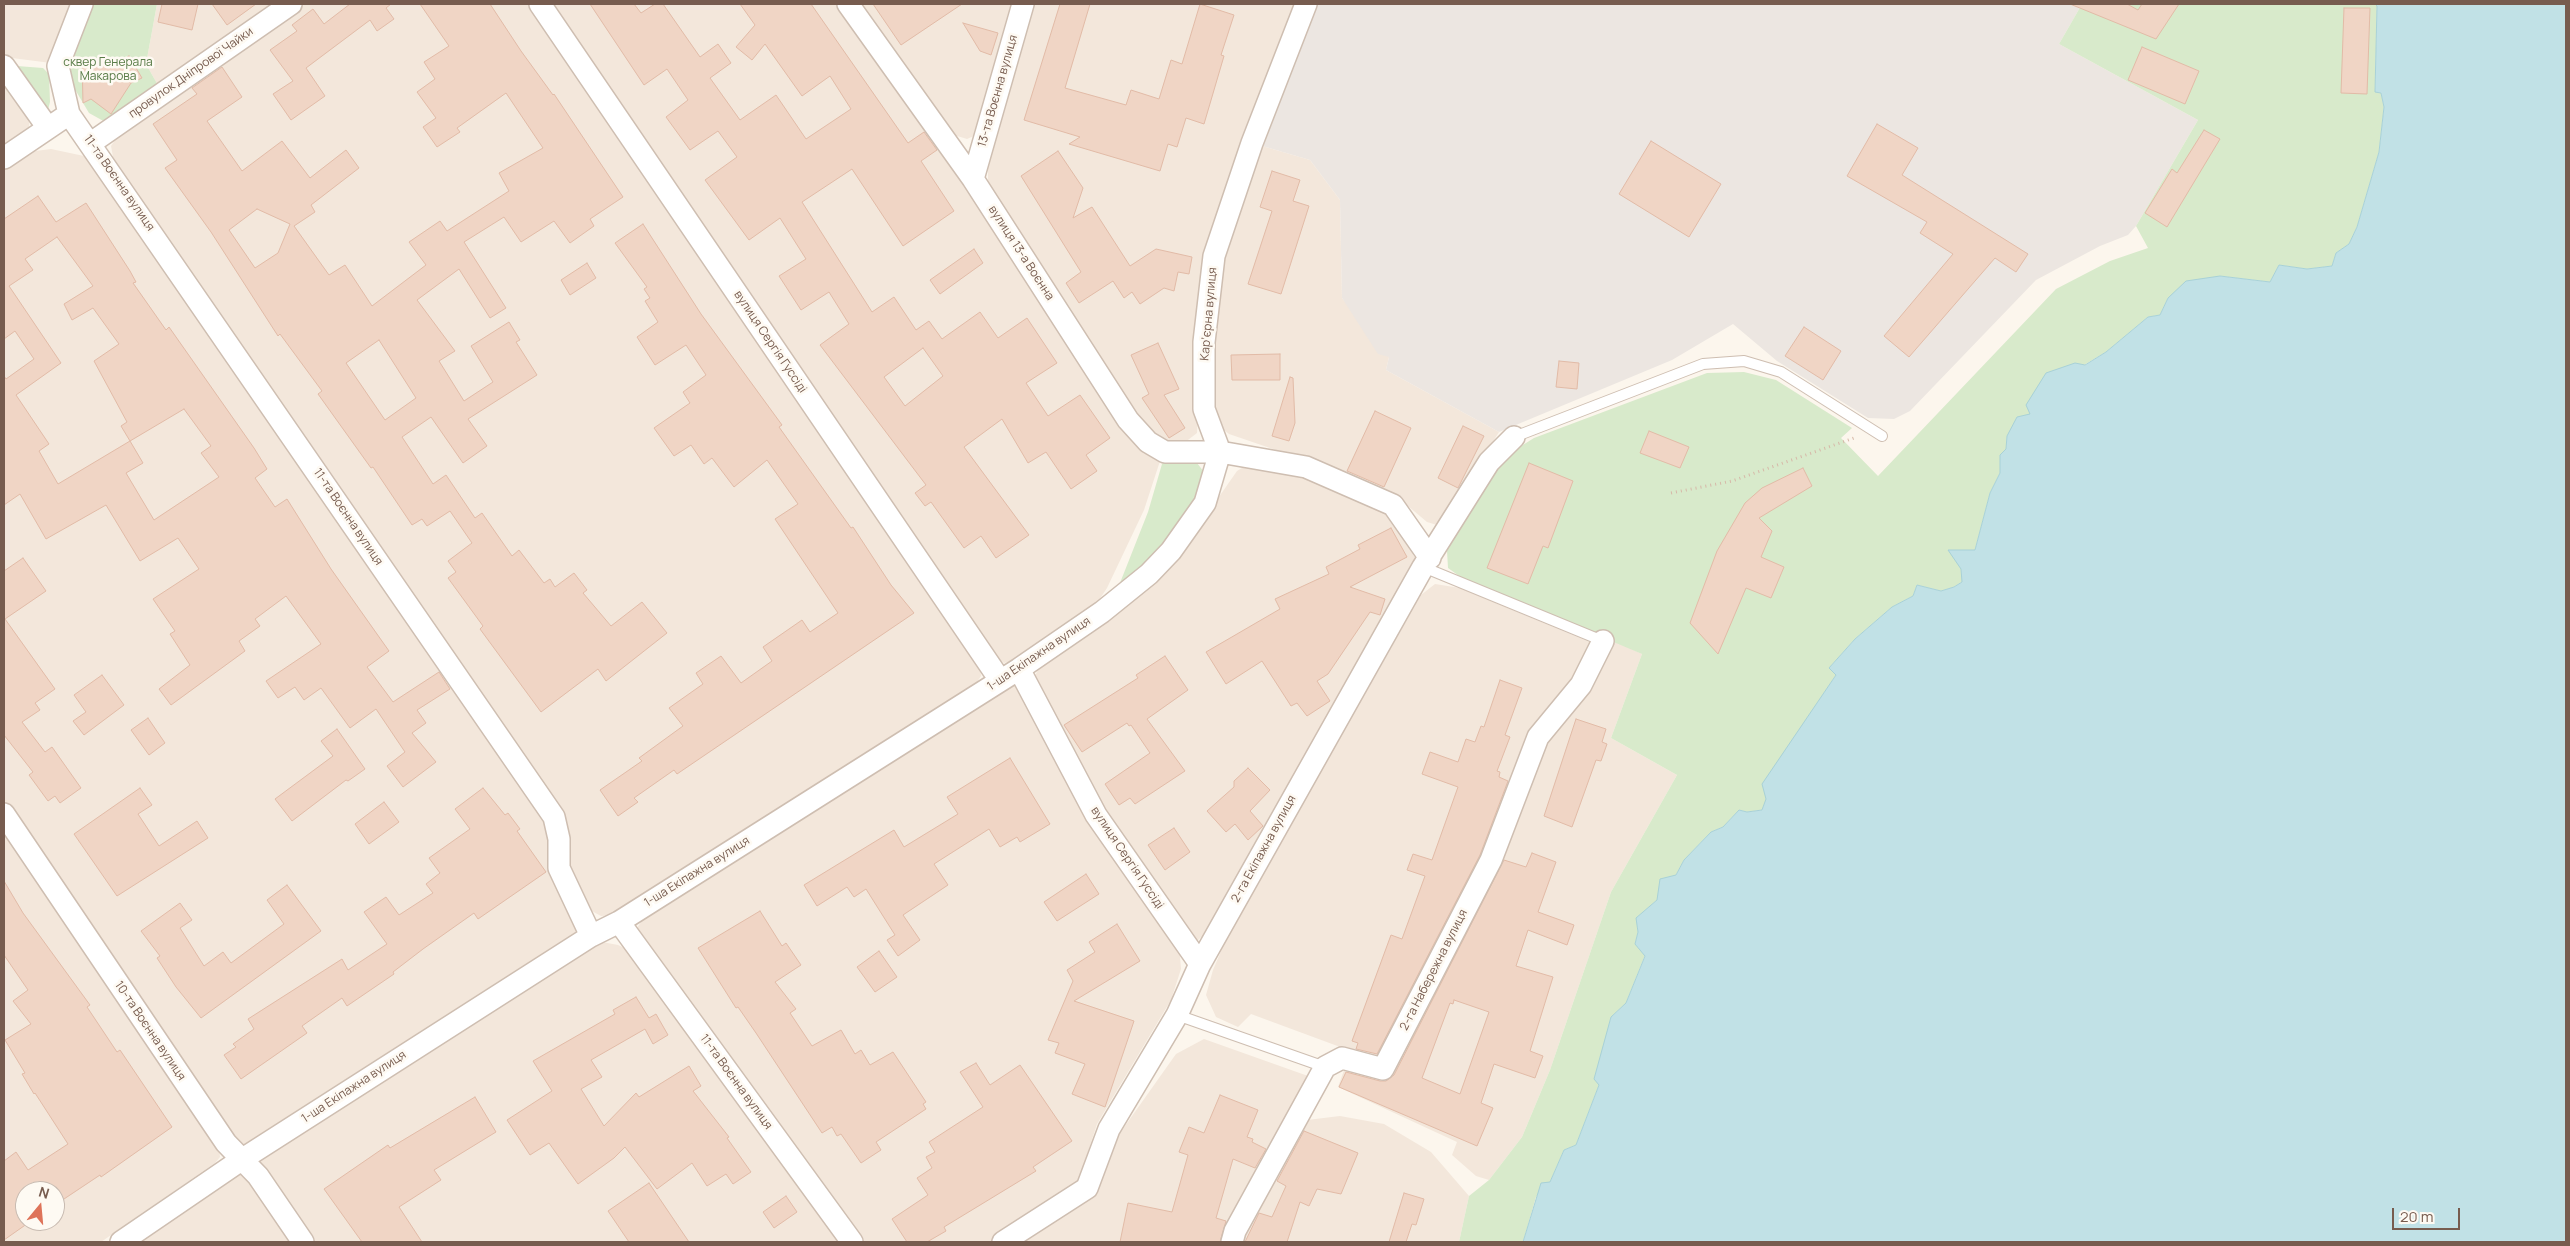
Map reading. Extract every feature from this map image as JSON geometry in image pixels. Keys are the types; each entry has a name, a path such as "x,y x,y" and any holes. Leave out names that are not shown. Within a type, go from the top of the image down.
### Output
{"street":[{"path":"4,158 69,114 58,66 82,4"},
{"name":"провулок Дніпрової Чайки","path":"91,143 291,4"},
{"name":"вулиця Сергія Гуссіді","path":"540,4 1000,680"},
{"name":"вулиця 13-а Воєнна","path":"848,4 973,179 1128,420 1148,442 1165,452 1220,452"},
{"name":"13-та Воєнна вулиця","path":"973,179 1023,4"},
{"name":"Карʼєрна вулиця","path":"1220,452 1204,409 1204,342 1214,256 1252,144 1306,4"},
{"path":"4,66 48,128"},
{"name":"11-та Воєнна вулиця","path":"69,114 91,143 554,817 559,839 559,868 591,936"},
{"name":"2-га Екіпажна вулиця","path":"1003,1242 1087,1188 1108,1130 1177,1015 1200,964 1426,562 1489,462 1514,437"},
{"path":"1220,452 1306,468 1393,505 1426,562"},
{"name":"1-ша Екіпажна вулиця","path":"122,1242 241,1160 591,936 619,922 1019,669 1102,612 1160,563 1205,503 1220,452"},
{"name":"2-га Набережна вулиця","path":"1325,1067 1342,1058 1383,1069 1491,860 1538,737 1581,685 1603,641"},
{"name":"вулиця Сергія Гуссіді","path":"1019,669 1096,815 1200,964"},
{"name":"10-та Воєнна вулиця","path":"4,814 226,1144 258,1176 303,1242"},
{"name":"11-та Воєнна вулиця","path":"619,922 852,1242"},
{"path":"1232,1242 1235,1232 1325,1067"}],"lane":[{"path":"1514,437 1703,364 1744,361 1781,372 1882,436"},
{"path":"1426,562 1603,641"},
{"path":"1177,1015 1325,1067"}],"path":[{"path":"1671,493 1732,481 1860,436"}],"shaded area":[{"path":"4,4 73,4 51,63 12,58 4,53"},
{"path":"157,4 278,4 159,87 146,64"},
{"path":"305,4 532,4 979,660 981,676 973,688 613,915 601,916 588,909 575,888 558,818 114,162 111,146 120,133"},
{"path":"549,4 838,4 1161,458 1144,510 1107,588 1095,606 1019,659 1004,663 992,655"},
{"path":"859,4 1011,4 974,136 967,139 954,135"},
{"path":"1031,4 1299,4 1207,255 1197,433 1184,443 1168,444 1134,417 988,182 988,158"},
{"path":"1313,4 2082,4 2059,44 2198,120 2136,226 2128,235 2100,246 2036,280 1910,411 1894,419 1868,418 1777,361 1733,324 1672,360 1499,432 1386,370 1389,357 1378,354 1342,298 1340,200 1310,160 1259,145"},
{"path":"4,76 30,114 29,127 22,136 4,148"},
{"path":"1259,145 1310,160 1340,200 1342,298 1389,357 1386,370 1499,432 1446,515 1437,525 1427,522 1402,501 1311,462 1229,434 1219,426 1211,408 1219,259"},
{"path":"51,149 84,156 100,168 549,822 576,931 572,939 246,1146 240,1146 235,1141 4,800 4,168 28,152"},
{"path":"1250,463 1305,472 1387,510 1415,558 1206,933 1197,941 1185,936 1101,812 1034,677 1041,665 1177,557 1237,471"},
{"path":"1435,584 1460,588 1611,651 1615,641 1642,654 1611,738 1677,775 1611,892 1550,1070 1522,1137 1489,1180 1476,1176 1452,1155 1457,1142 1338,1087 1351,1051 1251,1014 1238,1027 1216,1017 1206,995 1213,970 1227,937 1421,595"},
{"path":"1019,684 1179,944 1181,969 1171,1000 1097,1124 1077,1186 990,1242 858,1242 643,943 637,928 646,915 1007,685"},
{"path":"4,828 219,1148 220,1157 215,1163 101,1242 4,1242"},
{"path":"602,942 618,945 635,953 844,1242 312,1242 262,1171 260,1160 585,949"},
{"path":"1204,1039 1308,1076 1227,1242 1016,1242 1095,1189 1120,1133 1176,1054"},
{"path":"1340,1116 1384,1124 1431,1152 1469,1196 1459,1242 1236,1242 1299,1121"},
{"path":"244,1174 295,1242 136,1242 230,1177"}],"green space":[{"name":"сквер Генерала Макарова","path":"90,4 157,4 146,64 159,87 107,123 89,113 70,81 70,60"},
{"path":"2082,4 2375,4 2377,6 2375,91 2381,93 2384,107 2379,152 2357,227 2349,244 2336,253 2332,266 2307,269 2279,265 2270,282 2220,276 2168,298 2160,315 2148,317 2106,352 2084,365 2007,436 2006,449 2000,455 2000,473 1990,493 1975,550 1961,569 1963,581 1954,587 1941,591 1917,585 1913,596 1892,607 1855,639 1829,668 1836,675 1807,719 1762,810 1747,812 1739,810 1723,827 1711,832 1684,860 1676,875 1657,900 1637,918 1638,932 1635,944 1645,955 1626,1003 1611,1017 1599,1085 1576,1145 1564,1150 1550,1182 1536,1197 1523,1242 1459,1242 1469,1196 1489,1180 1522,1137 1550,1070 1611,892 1677,775 1611,738 1642,654 1462,578 1448,568 1447,551 1494,470 1510,453 1534,438 1707,373 1744,372 1776,380 1852,428 1841,438 1878,476 2056,289 2110,261 2148,248 2136,226 2198,120 2059,44"},
{"path":"17,66 43,68 49,74 50,102 48,110"},
{"path":"1170,457 1197,463 1204,472 1197,502 1163,547 1118,588 1148,512 1162,464"}],"water":[{"path":"2375,4 2566,4 2566,1242 1523,1242 1541,1183 1550,1182 1564,1150 1576,1145 1599,1085 1594,1079 1611,1017 1626,1003 1645,956 1635,944 1638,932 1636,918 1657,900 1660,879 1676,875 1684,860 1711,832 1723,827 1739,810 1747,812 1762,810 1766,799 1762,784 1836,675 1829,668 1855,639 1892,607 1913,596 1917,585 1941,591 1962,582 1961,569 1948,550 1975,550 1990,493 2000,473 2000,455 2006,449 2007,436 2017,417 2030,414 2026,405 2046,373 2075,363 2085,365 2106,352 2148,317 2160,315 2168,298 2186,281 2220,276 2270,282 2279,265 2307,269 2332,266 2336,253 2349,244 2357,227 2379,152 2384,107 2381,93 2375,92 2377,6"}],"building":[{"path":"162,4 198,4 192,30 158,22"},
{"path":"212,4 256,4 227,25"},
{"path":"350,4 391,4 386,8 394,19 377,31 370,20 306,68 325,96 291,120 273,94 293,81 270,50 297,31 292,25 313,9 324,24"},
{"path":"420,4 490,4 521,51 554,94 623,197 590,219 594,226 570,243 554,221 521,242 504,217 464,242 506,308 490,318 459,269 417,300 455,351 439,361 464,401 493,382 471,346 509,322 520,340 516,342 537,375 468,419 487,446 463,463 431,417 402,437 433,484 446,475 475,518 482,513 512,556 519,550 544,583 550,579 555,587 574,573 587,590 583,593 611,626 642,602 667,633 606,681 598,669 541,712 480,629 483,626 448,578 456,572 448,561 472,543 450,511 427,526 422,519 412,525 373,467 371,468 318,394 322,391 280,334 278,336 211,232 165,168 177,160 153,124 197,94 192,88 222,67 242,97 207,121 242,171 282,141 310,178 346,150 359,168 311,205 315,212 294,226 329,275 345,265 372,306 426,265 409,242 440,221 447,231 509,191 499,173 543,148 506,93 457,128 460,132 437,147 423,127 436,118 417,92 435,79 424,62 449,46","holes":["257,209 290,224 278,253 255,268 229,230","379,340 416,398 385,420 346,363"]},
{"path":"590,4 634,4 641,13 655,4 663,4 700,57 718,44 731,63 710,78 740,120 776,95 806,139 851,109 830,76 802,96 765,44 752,60 736,47 755,25 740,4 811,4 908,143 924,132 937,150 921,161 954,211 903,246 852,169 802,202 872,312 894,297 916,330 929,321 942,339 980,312 998,338 1027,318 1057,363 1026,383 1048,416 1080,395 1110,438 1086,455 1097,471 1071,489 1046,452 1028,463 1002,419 964,447 1029,535 996,558 981,536 964,548 931,502 925,506 915,493 926,485 820,345 849,324 829,292 801,310 779,276 806,259 780,218 749,240 705,180 737,157 718,131 690,150 666,117 688,100 667,69 644,85","holes":["923,348 943,376 905,406 884,377"]},
{"path":"873,4 962,4 901,45"},
{"path":"1060,4 1090,4 1065,88 1126,105 1131,90 1159,99 1171,60 1182,64 1200,4 1234,15 1221,55 1224,56 1204,124 1186,118 1177,147 1168,144 1160,171 1069,144 1080,137 1024,120"},
{"path":"2070,4 2127,4 2138,10 2142,4 2179,4 2156,39"},
{"path":"2344,8 2370,8 2367,94 2341,93"},
{"path":"963,23 998,33 991,55 980,51"},
{"path":"2142,47 2199,71 2185,104 2128,80"},
{"path":"129,56 142,78 131,83 111,114 91,99 83,103 82,60 119,62"},
{"path":"1877,124 1918,148 1902,175 2028,254 2016,272 1995,258 1909,357 1884,336 1953,254 1920,233 1927,222 1847,176"},
{"path":"2204,130 2220,139 2167,227 2145,213 2172,169 2177,173"},
{"path":"1651,141 1721,184 1689,237 1619,194"},
{"path":"1058,151 1083,188 1073,218 1092,207 1130,266 1156,249 1192,257 1189,274 1178,272 1174,291 1164,288 1140,304 1132,292 1124,298 1113,281 1079,303 1066,283 1081,272 1021,176"},
{"path":"1272,171 1300,180 1293,201 1309,206 1281,294 1248,284 1272,211 1260,207"},
{"path":"38,196 56,222 86,203 130,271 136,282 133,283 166,330 169,327 267,469 255,478 275,507 287,499 331,569 389,651 367,667 393,702 439,672 450,689 417,710 426,723 412,733 436,762 403,787 387,766 405,752 376,709 350,728 321,688 304,700 295,687 278,698 266,681 321,644 286,596 255,619 260,626 239,641 245,651 171,705 159,689 190,665 170,634 175,631 153,599 199,569 178,538 140,561 106,505 46,539 20,494 4,505 4,376 6,379 34,359 15,331 4,339 4,219","holes":["57,237 93,286 64,304 72,320 93,308 119,344 94,361 127,422 121,426 130,441 58,484 39,451 49,444 16,395 61,363 9,286 33,270 25,259","184,409 211,446 201,453 219,477 154,520 126,473 143,463 130,441"]},
{"path":"643,224 701,314 782,425 779,427 851,528 853,527 891,585 914,613 677,774 674,770 634,798 638,802 618,816 600,790 642,761 639,758 683,726 669,708 703,684 696,673 721,656 741,683 772,661 763,647 802,620 810,632 838,613 775,519 798,504 767,460 734,487 712,458 704,464 691,445 674,456 654,428 690,403 683,392 706,375 686,345 655,365 637,337 658,322 645,301 650,298 644,289 647,287 615,243"},
{"path":"974,249 983,263 940,294 930,280"},
{"path":"587,263 596,278 570,295 561,280"},
{"path":"1804,327 1841,351 1823,380 1785,356"},
{"path":"1158,343 1179,389 1164,395 1185,428 1169,438 1142,398 1149,394 1131,355"},
{"path":"1280,354 1280,380 1232,380 1231,355"},
{"path":"1559,361 1579,363 1577,389 1556,387"},
{"path":"1290,377 1293,378 1295,423 1289,441 1272,436"},
{"path":"1375,411 1411,428 1384,487 1347,471"},
{"path":"1463,426 1484,436 1458,488 1438,478"},
{"path":"1649,431 1689,447 1680,468 1640,453"},
{"path":"1529,463 1573,481 1548,548 1543,546 1528,584 1487,568"},
{"path":"1803,468 1812,486 1759,518 1772,531 1761,557 1784,567 1771,598 1746,588 1718,654 1690,623 1717,551 1745,503 1762,488"},
{"path":"1391,528 1407,557 1350,587 1385,599 1380,615 1370,612 1328,674 1317,681 1330,701 1307,716 1297,703 1291,706 1262,661 1226,684 1206,652 1280,609 1275,599 1329,574 1326,567 1360,549 1358,545"},
{"path":"23,558 46,591 5,619 55,689 35,703 40,710 22,722 45,752 52,747 81,788 60,803 55,796 48,801 29,775 33,772 4,735 4,571"},
{"path":"1165,656 1188,690 1147,719 1185,771 1135,804 1130,798 1119,805 1105,784 1150,753 1131,725 1129,726 1127,723 1082,752 1064,725 1138,678 1136,675"},
{"path":"102,675 124,705 84,735 73,721 86,712 74,695"},
{"path":"1500,680 1522,688 1505,735 1510,737 1497,771 1500,772 1499,777 1508,781 1480,855 1377,1054 1356,1049 1358,1043 1352,1041 1391,935 1402,939 1425,876 1407,870 1413,854 1432,860 1458,787 1422,774 1430,752 1458,762 1466,739 1475,742 1481,726 1484,727"},
{"path":"148,718 165,743 149,755 131,730"},
{"path":"1576,719 1606,729 1602,742 1607,744 1601,761 1596,760 1572,827 1544,816"},
{"path":"337,729 365,769 348,781 346,780 292,821 275,799 333,756 321,741"},
{"path":"1010,758 1050,824 1020,842 1017,837 1000,847 989,829 934,864 948,885 903,915 920,940 898,956 887,940 895,935 866,889 854,897 847,887 817,906 804,885 894,830 904,847 958,814 947,797"},
{"path":"1248,768 1270,790 1250,811 1263,826 1248,840 1235,824 1226,832 1207,811 1234,787 1234,781"},
{"path":"140,788 152,805 138,814 159,846 197,821 208,838 117,896 74,834"},
{"path":"483,788 505,815 508,813 520,829 517,831 546,872 478,919 474,913 423,949 393,972 394,974 347,1006 342,998 302,1026 307,1033 241,1079 224,1055 236,1047 233,1044 254,1029 248,1019 342,959 348,970 387,944 364,912 386,897 399,915 433,893 426,884 440,873 429,858 470,829 455,809"},
{"path":"384,802 399,822 369,844 355,824"},
{"path":"1174,828 1190,852 1165,870 1148,845"},
{"path":"1532,853 1556,862 1538,912 1574,925 1567,945 1528,930 1516,966 1553,977 1530,1051 1543,1056 1535,1078 1494,1064 1481,1103 1493,1108 1477,1146 1339,1087 1346,1072 1380,1081 1386,1081 1394,1075 1504,860 1526,867","holes":["1454,1000 1489,1012 1460,1094 1422,1078 1450,1003 1453,1004"]},
{"path":"1086,874 1099,894 1057,921 1044,902"},
{"path":"4,881 23,913 90,1005 87,1007 117,1052 120,1050 172,1127 101,1177 100,1175 65,1198 65,1181 15,1181 15,1231 17,1231 4,1240 4,1161 16,1152 28,1170 68,1144 34,1094 22,1074 25,1073 5,1040 31,1024 13,1001 28,990 4,955"},
{"path":"287,885 321,931 201,1018 176,987 157,958 160,956 141,931 180,903 192,920 180,928 204,966 223,952 231,963 284,924 267,900"},
{"path":"760,911 782,946 786,943 801,965 775,982 796,1009 790,1013 812,1046 841,1030 855,1054 861,1050 870,1065 893,1052 926,1102 923,1104 926,1109 876,1142 881,1150 861,1163 841,1134 837,1136 832,1127 822,1133 756,1033 738,1007 736,1008 698,948"},
{"path":"1117,924 1140,961 1074,1001 1134,1021 1105,1107 1072,1094 1085,1064 1055,1053 1059,1043 1048,1040 1073,981 1067,970 1095,952 1089,942"},
{"path":"879,951 897,977 875,992 857,967"},
{"path":"636,997 649,1018 656,1014 668,1035 653,1044 645,1029 591,1060 602,1077 581,1089 604,1126 636,1093 639,1097 689,1066 701,1086 693,1091 729,1137 727,1138 751,1172 733,1184 726,1174 707,1186 692,1163 657,1189 625,1147 614,1158 578,1184 549,1143 530,1155 507,1120 552,1091 533,1061 615,1014 613,1010"},
{"path":"976,1063 990,1085 1020,1065 1072,1141 1033,1167 1036,1171 944,1227 946,1231 927,1242 907,1242 892,1219 928,1195 917,1178 932,1168 926,1157 935,1152 929,1142 983,1107 960,1072"},
{"path":"1220,1095 1258,1110 1247,1137 1253,1139 1252,1142 1266,1149 1255,1168 1233,1159 1216,1218 1226,1221 1220,1242 1120,1242 1128,1203 1172,1212 1188,1155 1179,1152 1189,1127 1204,1133"},
{"path":"475,1097 496,1132 434,1170 441,1180 399,1207 422,1242 362,1242 324,1189 388,1145 390,1148"},
{"path":"1304,1131 1358,1153 1341,1194 1317,1189 1309,1206 1300,1202 1287,1242 1245,1242 1259,1213 1272,1217 1286,1186 1277,1181"},
{"path":"649,1183 689,1242 629,1242 608,1211"},
{"path":"1404,1193 1424,1199 1416,1225 1412,1224 1406,1242 1389,1242"},
{"path":"786,1196 797,1212 774,1228 763,1212"}]}
